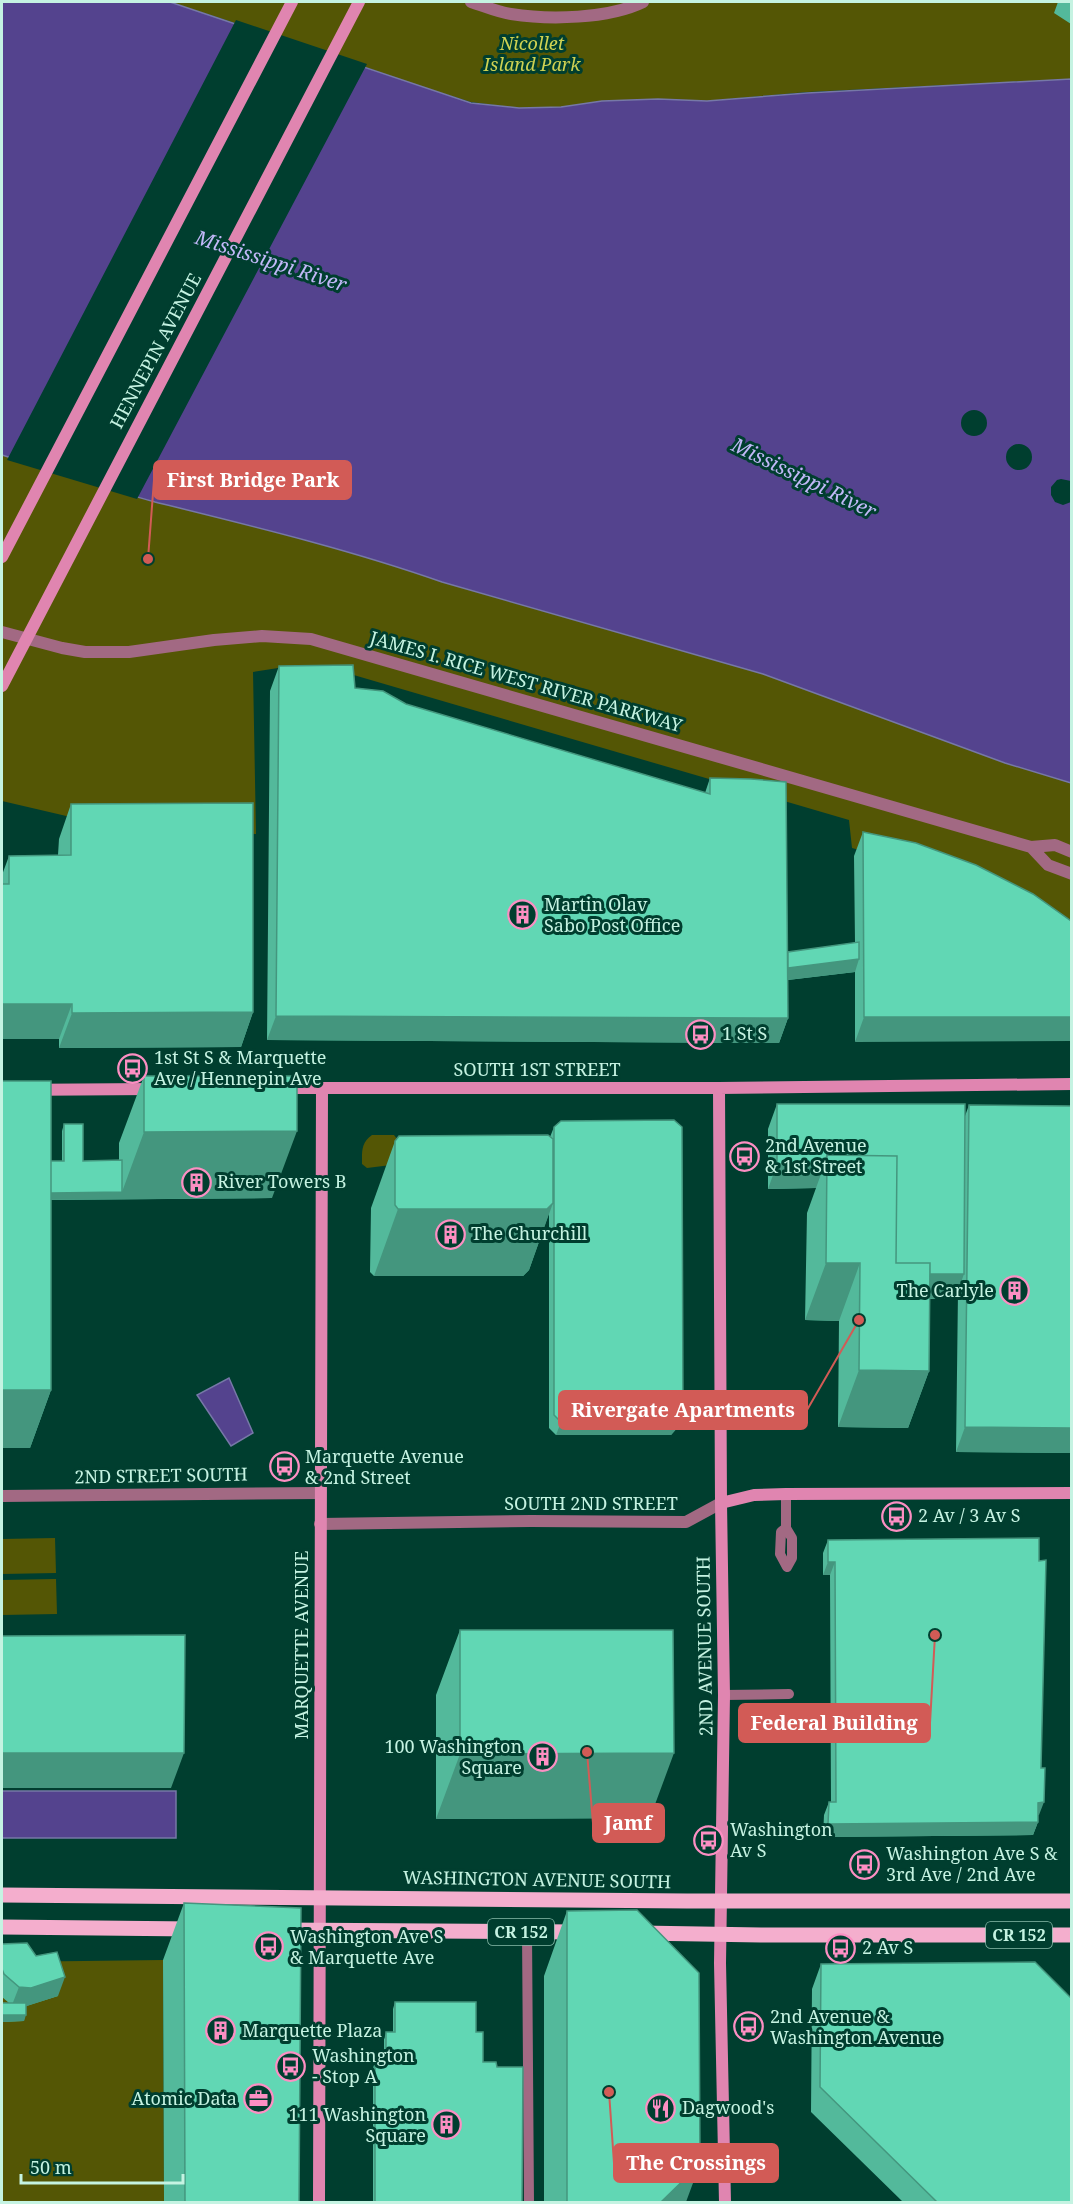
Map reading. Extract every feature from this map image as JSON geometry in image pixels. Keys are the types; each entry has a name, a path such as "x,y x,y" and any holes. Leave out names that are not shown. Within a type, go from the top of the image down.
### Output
{"main road":[{"name":"WASHINGTON AVENUE SOUTH","path":"2,1895 721,1901 1071,1901"},
{"path":"2,1927 203,1929"},
{"name":"CR 152","path":"270,1930 596,1932"},
{"name":"CR 152","path":"630,1932 1071,1935"}],"street":[{"path":"2,557 292,2"},
{"name":"HENNEPIN AVENUE","path":"2,686 359,2"},
{"path":"471,2 509,14 559,17 607,12 643,2"},
{"name":"JAMES I. RICE WEST RIVER PARKWAY","path":"2,632 85,652 129,652 262,636 311,639 969,827 1031,847 1055,845 1071,852"},
{"name":"JAMES I. RICE WEST RIVER PARKWAY","path":"1031,847 1048,865 1071,874"},
{"name":"SOUTH 1ST STREET","path":"270,1088 719,1088 1071,1084"},
{"name":"MARQUETTE AVENUE","path":"319,2202 322,1088"},
{"name":"2ND AVENUE SOUTH","path":"719,1088 724,1695 721,1934 725,2202"},
{"path":"2,1090 170,1089"},
{"name":"2ND STREET SOUTH","path":"2,1496 320,1492"},
{"name":"SOUTH 2ND STREET","path":"320,1524 531,1521 686,1522 721,1503 754,1495 1071,1493"}],"lane":[{"path":"786,1494 786,1528"},
{"path":"724,1695 789,1694"},
{"path":"527,1932 529,2202"}],"green space":[{"name":"Nicollet Island Park","path":"170,2 1071,2 1071,79 807,92 707,101 658,99 602,101 561,107 519,108 471,102"},
{"path":"2,455 136,497 335,549 763,674 1005,763 1070,781 1072,783 1071,946 924,868 852,848 849,820 340,671 291,666 253,672 256,834 122,829 2,801"},
{"path":"372,1135 394,1135 401,1144 391,1165 367,1168 362,1164 364,1144"},
{"path":"55,1538 56,1573 2,1574 2,1539"},
{"path":"56,1579 57,1614 2,1615 2,1580"},
{"path":"163,1960 164,2202 2,2202 2,1962"}],"water":[{"name":"Mississippi River","path":"2,2 170,2 471,103 519,108 561,107 602,101 658,99 707,101 807,93 1071,79 1071,783 1005,763 763,674 335,549 136,497 2,455"},
{"path":"229,1378 253,1433 231,1446 197,1395"},
{"path":"2,1791 176,1791 176,1838 2,1838"}],"pier":[{"path":"236,20 367,64 137,499 7,460"},
{"path":"974,410 983,414 987,423 983,432 974,436 965,432 961,423 965,414"},
{"path":"1019,444 1028,448 1032,457 1028,466 1019,470 1010,466 1006,457 1010,448"},
{"path":"1061,479 1071,481 1071,502 1063,505 1055,502 1051,495 1051,487"}],"building":[{"name":"Martin Olav Sabo Post Office","path":"353,665 355,688 383,691 406,704 710,794 710,778 786,782 788,1018 276,1016 279,666"},
{"path":"253,803 253,1012 72,1013 72,1004 2,1004 2,884 9,884 9,856 71,855 71,804"},
{"path":"863,832 916,843 976,865 1033,894 1071,921 1071,1017 864,1017"},
{"path":"859,942 859,959 788,968 788,952"},
{"path":"144,1076 297,1076 297,1131 144,1132"},
{"path":"2,1081 51,1081 51,1390 2,1390"},
{"path":"777,1104 965,1104 964,1274 930,1274 930,1263 896,1263 897,1156 827,1155 825,1163 777,1164"},
{"name":"The Carlyle","path":"969,1105 1071,1106 1071,1428 965,1427"},
{"path":"674,1120 682,1127 683,1414 675,1422 561,1422 554,1415 554,1127 561,1121"},
{"path":"64,1124 83,1124 83,1161 122,1160 122,1192 51,1193 51,1161 64,1161"},
{"path":"548,1135 553,1139 553,1203 547,1209 398,1209 395,1205 395,1141 399,1136"},
{"path":"827,1155 897,1156 896,1263 930,1263 929,1371 859,1370 860,1263 826,1263"},
{"path":"1039,1538 1039,1561 1046,1560 1041,1768 1045,1768 1044,1802 1038,1803 1038,1822 828,1824 829,1802 836,1802 835,1562 828,1562 828,1540"},
{"path":"460,1630 673,1630 674,1753 460,1754"},
{"path":"185,1635 184,1753 2,1753 2,1636"},
{"name":"Marquette Plaza","path":"184,1903 301,1908 299,2202 185,2202"},
{"path":"637,1910 699,1973 700,2164 661,2202 567,2202 567,1911"},
{"path":"27,1943 36,1956 57,1952 65,1977 31,1988 19,1987 4,1974 2,1944"},
{"path":"1035,1962 1071,1998 1071,2202 937,2202 820,2087 821,1964"},
{"name":"111 Washington Square","path":"395,2002 476,2002 476,2032 483,2032 483,2062 496,2062 497,2067 523,2067 522,2202 375,2202 375,2062 386,2062 386,2032 395,2032"},
{"path":"2,2003 26,2003 26,2015 2,2015"}],"place":[{"name":"First Bridge Park","path":"148,559"},
{"name":"Martin Olav Sabo Post Office","path":"523,915"},
{"name":"1 St S","path":"701,1034"},
{"name":"1st St S & Marquette Ave / Hennepin Ave","path":"133,1068"},
{"name":"2nd Avenue & 1st Street","path":"744,1156"},
{"name":"River Towers B","path":"196,1182"},
{"name":"The Churchill","path":"450,1234"},
{"name":"The Carlyle","path":"1015,1291"},
{"name":"Rivergate Apartments","path":"859,1320"},
{"name":"Marquette Avenue & 2nd Street","path":"284,1467"},
{"name":"2 Av / 3 Av S","path":"897,1516"},
{"name":"Federal Building","path":"935,1635"},
{"name":"Jamf","path":"587,1752"},
{"name":"100 Washington Square","path":"543,1757"},
{"name":"Washington Av S","path":"709,1840"},
{"name":"Washington Ave S & 3rd Ave / 2nd Ave","path":"865,1864"},
{"name":"Washington Ave S & Marquette Ave","path":"269,1947"},
{"name":"2 Av S","path":"841,1948"},
{"name":"2nd Avenue & Washington Avenue","path":"749,2027"},
{"name":"Marquette Plaza","path":"221,2031"},
{"name":"Washington - Stop A","path":"291,2066"},
{"name":"The Crossings","path":"609,2092"},
{"name":"Atomic Data","path":"258,2099"},
{"name":"Dagwood's","path":"661,2108"},
{"name":"111 Washington Square","path":"447,2125"}]}
